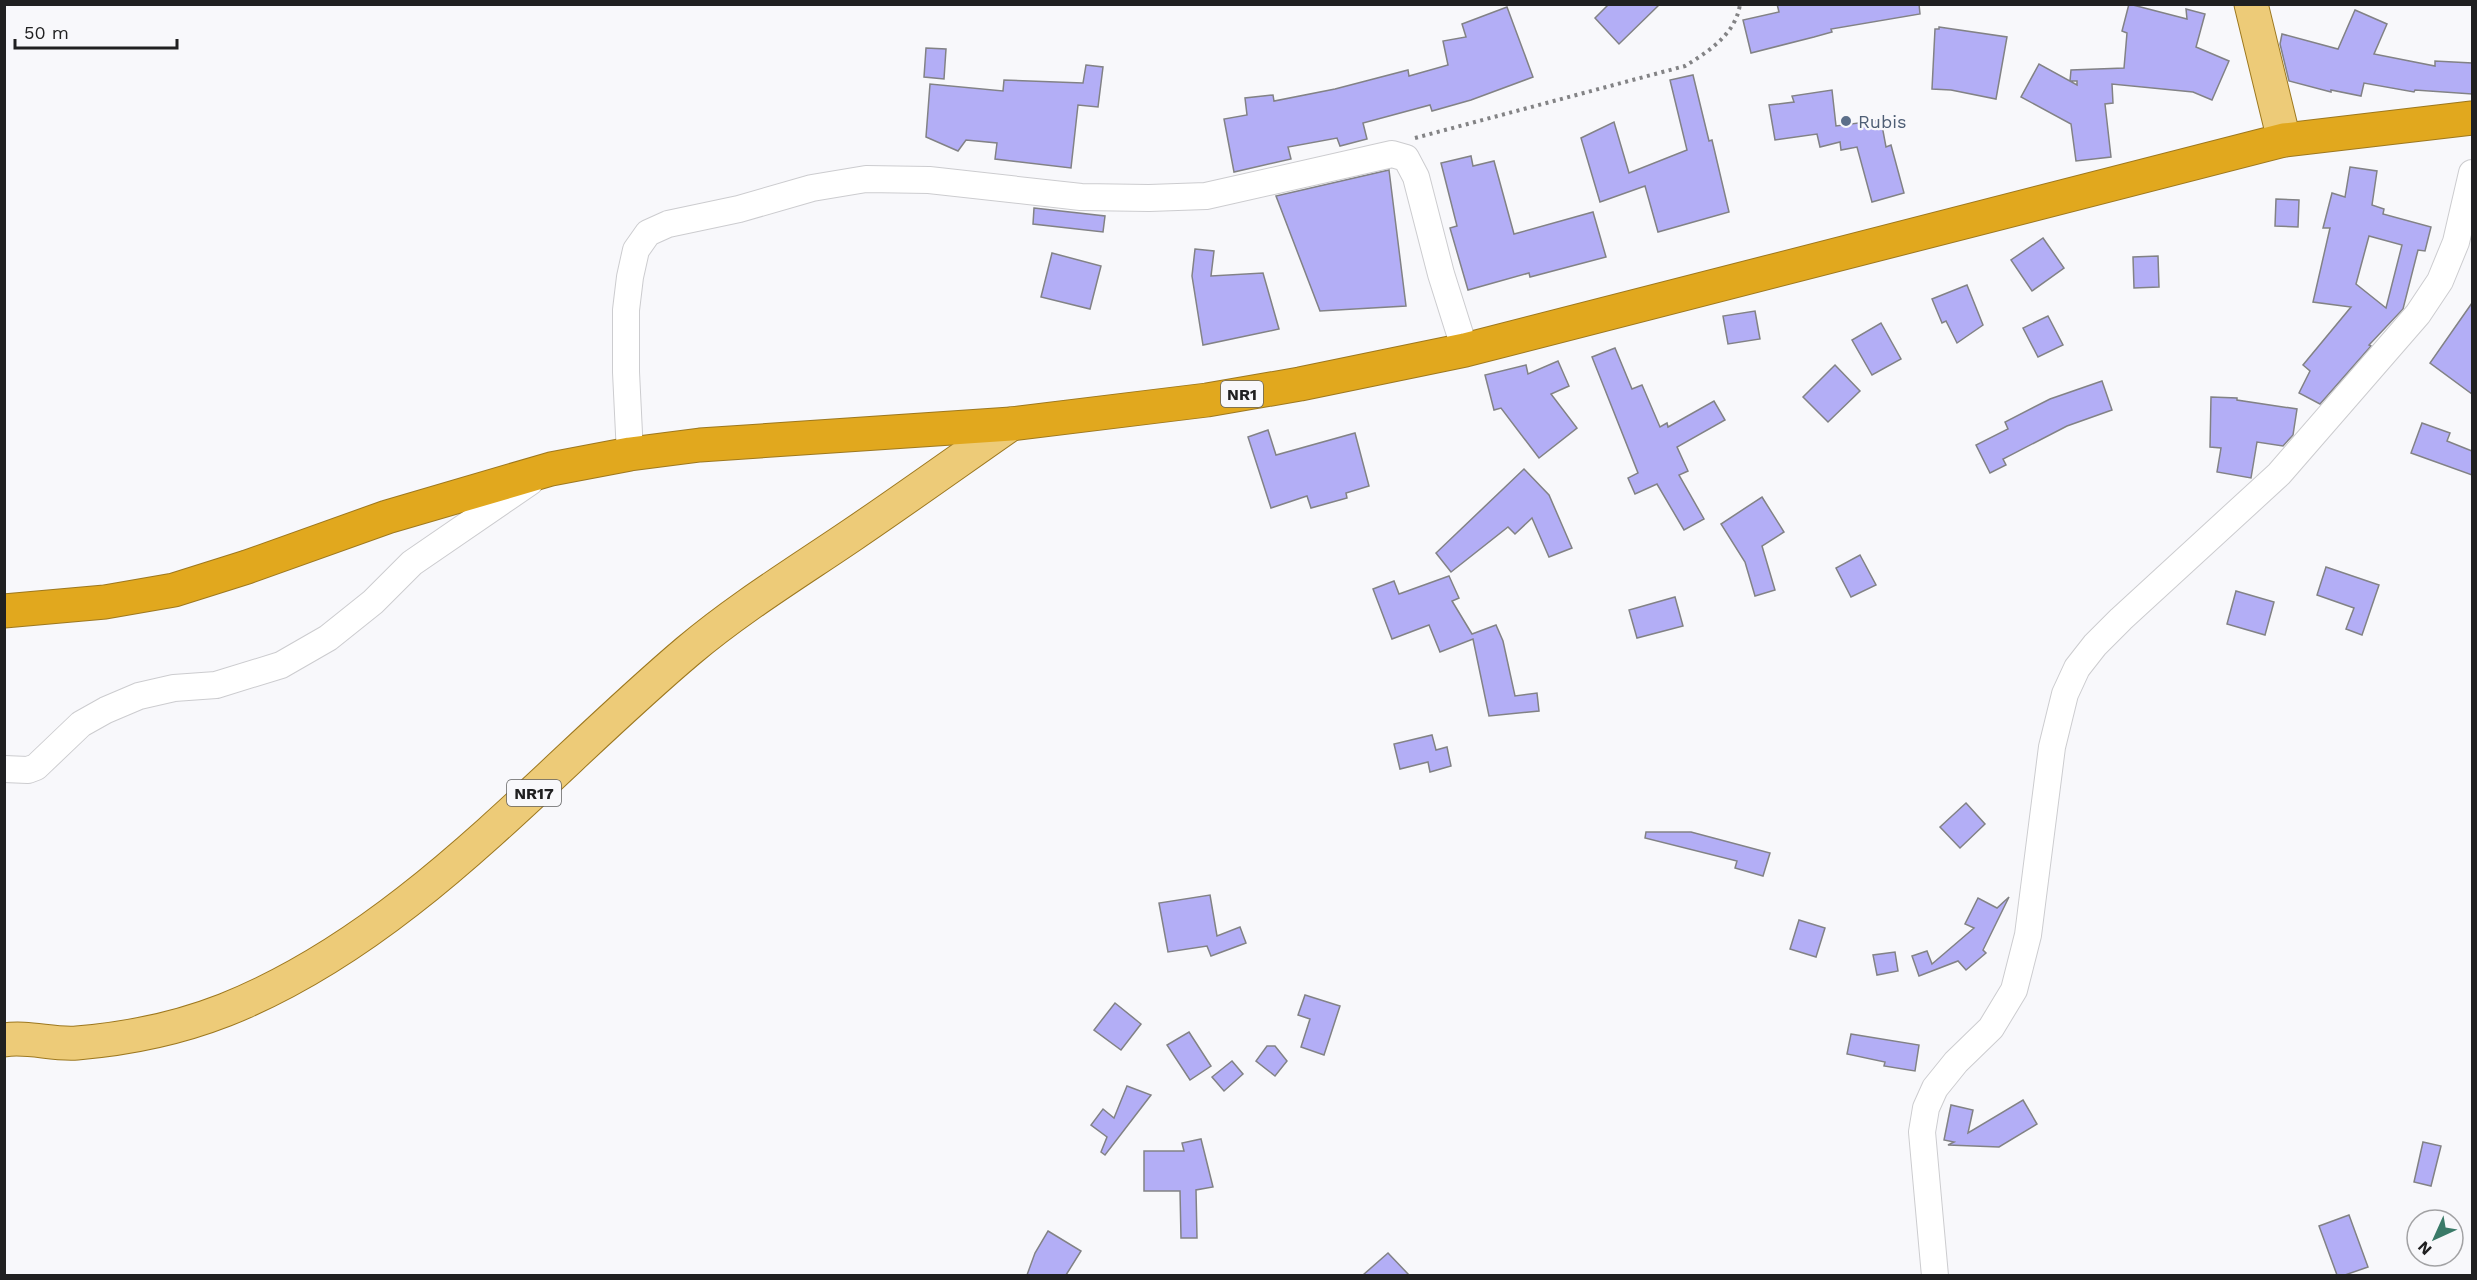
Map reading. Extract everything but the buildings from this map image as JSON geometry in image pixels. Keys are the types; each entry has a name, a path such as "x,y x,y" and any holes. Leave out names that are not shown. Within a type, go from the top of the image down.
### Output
{"highway":[{"name":"NR1","path":"4,610 105,602 174,590 247,567 387,517 550,469 630,454 709,445 1011,424 1207,400 1300,384 1465,350 2284,140 2472,118"}],"main road":[{"path":"2251,4 2284,140"},
{"name":"NR17","path":"4,1040 75,1043 155,1031 222,1011 276,988 340,949 412,896 479,842 555,774 640,692 744,607 1011,424"}],"street":[{"path":"630,454 626,310 636,250 648,233 668,224 740,209 812,188 866,178 960,183 1081,197 1206,196 1392,154 1406,158 1416,177 1441,274 1465,350"},
{"path":"1935,1275 1922,1132 1926,1108 1935,1088 1956,1062 1990,1028 2014,990 2028,935 2052,747 2065,694 2077,668 2095,645 2121,619 2279,474 2418,314 2440,281 2456,242 2472,173"},
{"path":"4,769 28,770 36,767 81,724 139,696 174,688 216,684 281,665 328,638 373,602 412,563 550,469"}],"path":[{"path":"1406,158 1406,148 1418,136 1685,66 1706,54 1727,34 1739,13 1740,4"}],"place":[{"name":"Rubis","path":"1846,121"}]}
